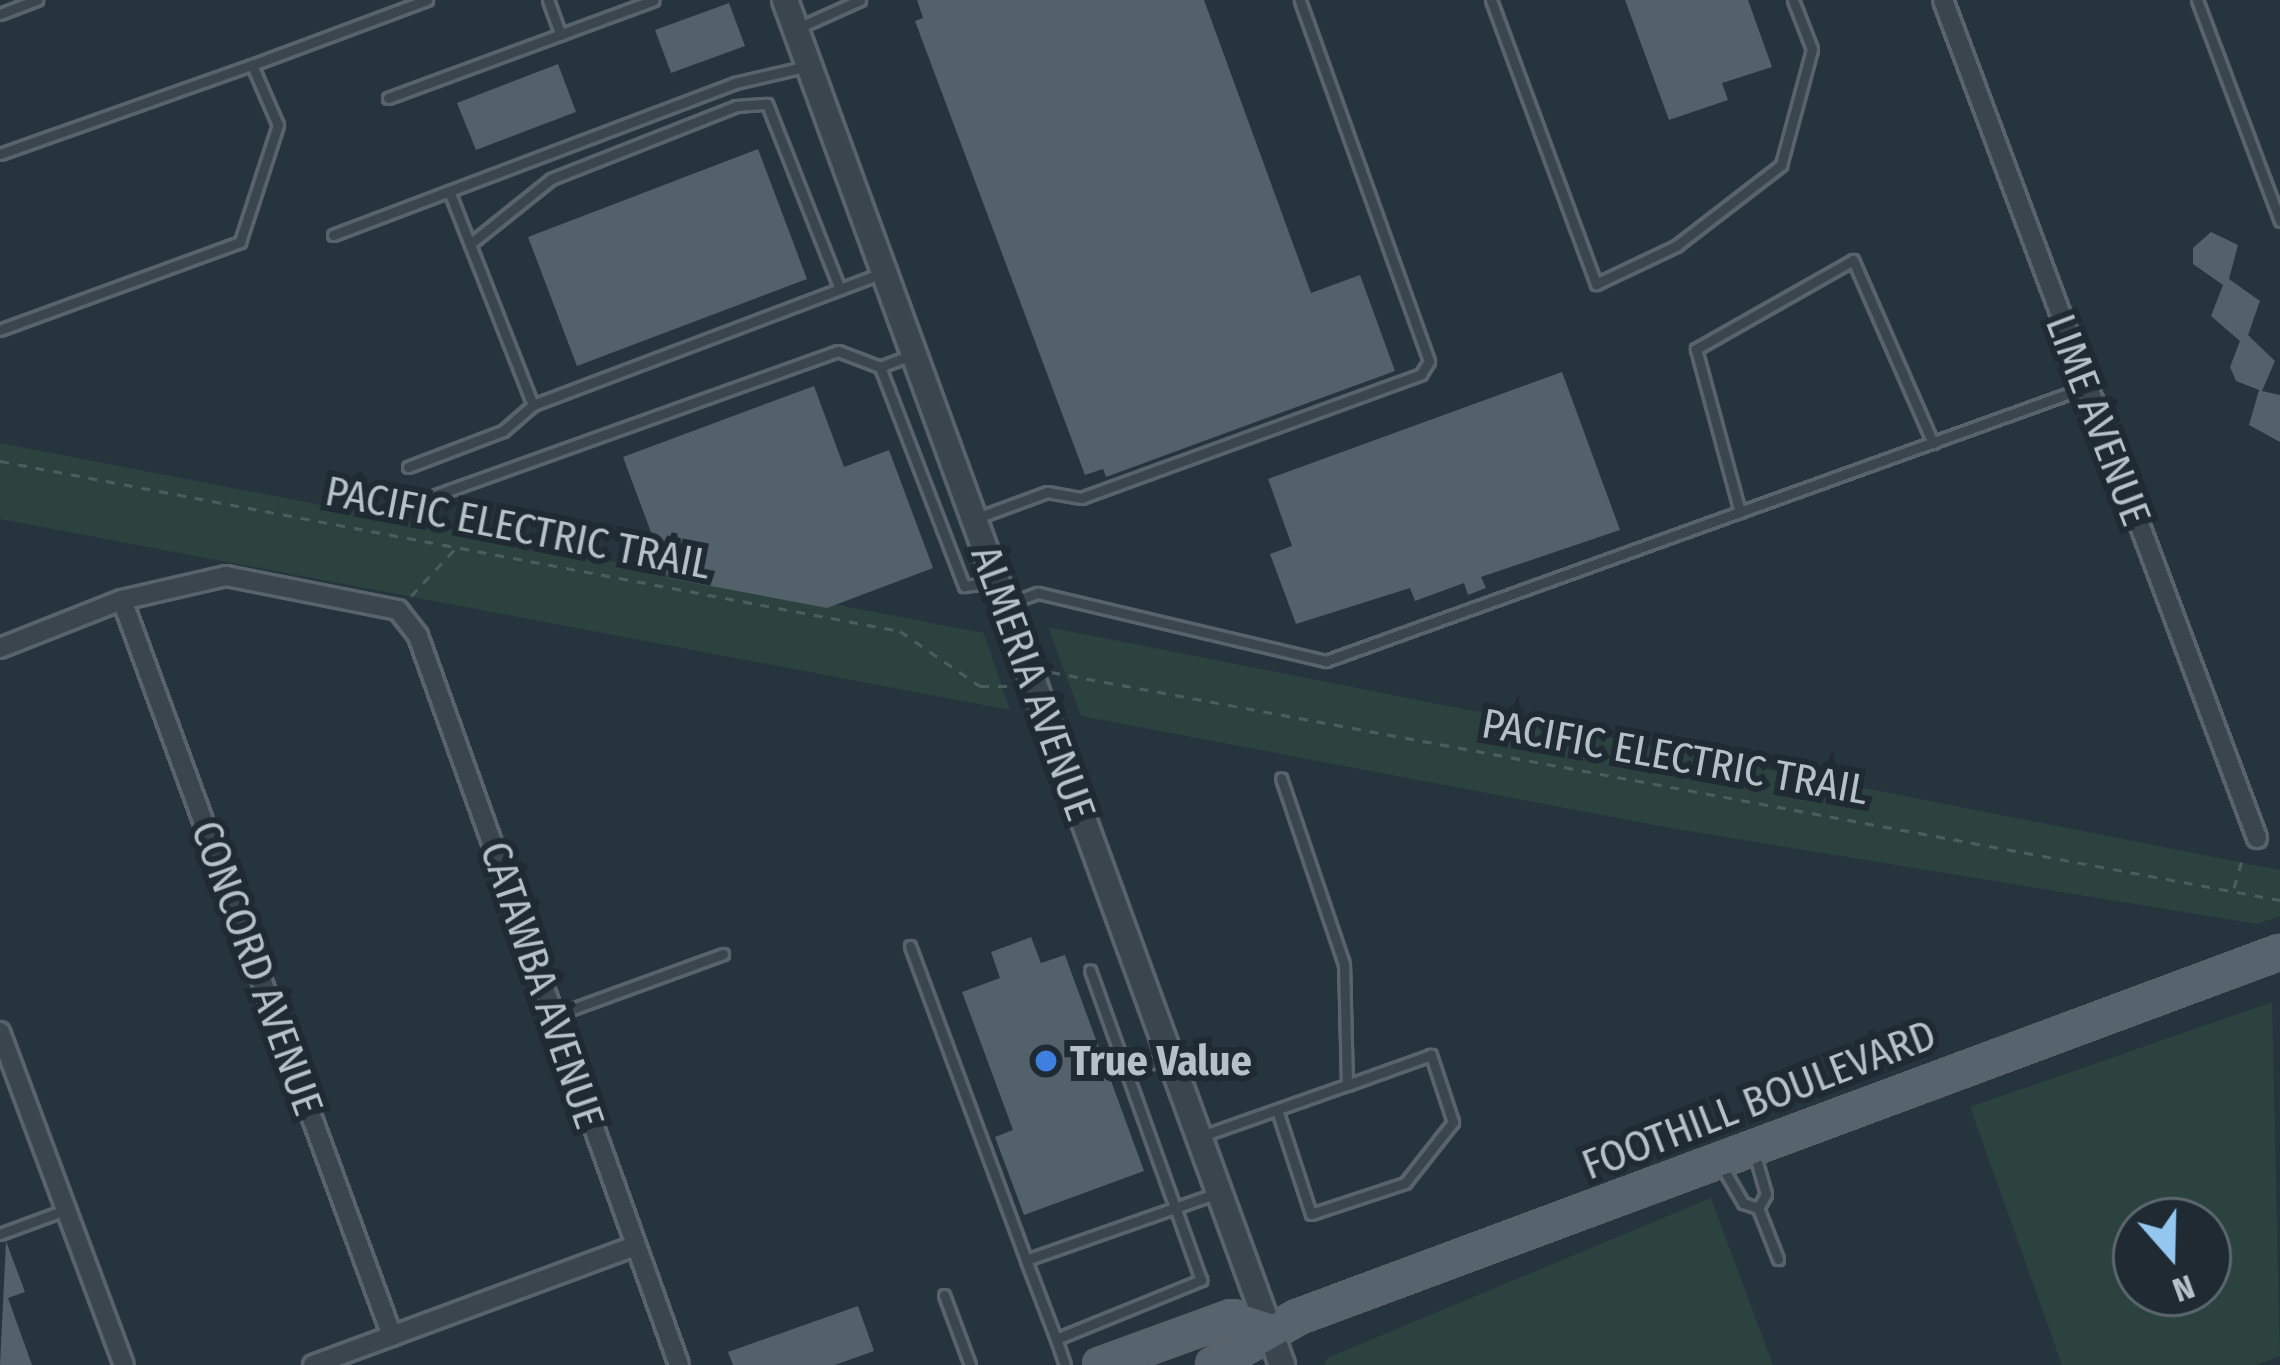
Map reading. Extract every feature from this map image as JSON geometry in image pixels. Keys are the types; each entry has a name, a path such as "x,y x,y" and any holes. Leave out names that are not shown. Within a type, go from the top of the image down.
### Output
{"main road":[{"name":"FOOTHILL BOULEVARD","path":"1213,1365 1245,1353 1268,1330 2280,952"},
{"name":"FOOTHILL BOULEVARD","path":"1100,1365 1232,1317 1268,1330"}],"street":[{"name":"ALMERIA AVENUE","path":"784,0 1002,593 1214,1193 1282,1365"},
{"name":"LIME AVENUE","path":"1943,0 2253,844"},
{"path":"0,648 122,600 226,576 398,610"},
{"name":"CONCORD AVENUE","path":"122,600 392,1336"},
{"name":"CATAWBA AVENUE","path":"398,610 418,636 679,1365"},
{"path":"0,1032 8,1076 124,1365"},
{"path":"314,1365 634,1246"}],"lane":[{"path":"0,14 38,0"},
{"path":"0,154 427,0"},
{"path":"548,0 561,34"},
{"path":"388,98 655,0"},
{"path":"795,29 860,0"},
{"path":"974,519 1047,492 1081,498 1420,374 1429,361 1300,0"},
{"path":"1491,0 1596,284 1676,246 1781,165 1812,49 1793,0"},
{"path":"2197,0 2280,220"},
{"path":"0,330 240,242 278,124 252,64"},
{"path":"333,235 735,83 808,66"},
{"path":"470,244 551,179 736,106 766,104 839,289"},
{"path":"449,191 533,405"},
{"path":"1740,512 1696,349 1852,260 1933,443"},
{"path":"408,467 502,431 533,405 883,273"},
{"path":"436,495 838,351 880,367 913,354"},
{"path":"880,367 964,586 1038,593 1326,661 2084,388"},
{"path":"1281,778 1343,964 1347,1085"},
{"path":"910,946 1065,1365"},
{"path":"553,1017 723,954"},
{"path":"1056,1339 1202,1280 1090,970"},
{"path":"1194,1138 1431,1055 1453,1121 1405,1183 1311,1214 1277,1110"},
{"path":"1127,1072 1165,1058"},
{"path":"1752,1148 1766,1194 1758,1208"},
{"path":"1718,1160 1743,1203 1758,1208"},
{"path":"1026,1260 1214,1193"},
{"path":"1758,1208 1778,1259"},
{"path":"0,1234 65,1210"},
{"path":"944,1295 970,1365"}],"path":[{"name":"PACIFIC ELECTRIC TRAIL","path":"0,461 900,631 980,686 1008,687"},
{"path":"398,610 457,548"},
{"name":"PACIFIC ELECTRIC TRAIL","path":"1061,668 2280,900"},
{"path":"2234,891 2235,860 2253,844"}],"green space":[{"path":"0,443 984,633 1010,710 0,519"},
{"path":"1048,627 2280,870 2280,916 2257,924 1670,828 1081,716"},
{"path":"2272,1002 2280,1356 2256,1365 2062,1365 1970,1107"},
{"path":"1711,1198 1773,1365 1324,1365 1327,1358"}],"building":[{"path":"917,0 1204,0 1311,293 1360,275 1395,371 1106,477 1103,469 1085,475 915,21 923,18"},
{"path":"1625,0 1748,0 1772,67 1722,83 1728,100 1669,120"},
{"path":"729,3 745,46 671,73 655,30"},
{"path":"558,64 576,112 476,150 457,103"},
{"path":"758,149 807,279 577,366 528,237"},
{"path":"2211,232 2238,245 2229,279 2260,301 2248,335 2275,361 2262,391 2280,395 2280,442 2249,425 2259,390 2236,381 2230,367 2240,341 2211,316 2223,285 2193,264 2193,248"},
{"path":"1562,372 1620,530 1481,577 1486,588 1468,595 1464,583 1415,601 1410,588 1296,624 1270,554 1292,546 1268,479"},
{"path":"814,386 844,467 889,450 933,568 827,608 668,578 623,457"},
{"name":"True Value","path":"1031,937 1041,963 1065,955 1144,1171 1024,1215 995,1137 1013,1130 962,992 1000,978 991,952"},
{"path":"6,1241 25,1292 8,1298 32,1365 0,1365"},
{"path":"858,1306 874,1351 835,1365 733,1365 728,1352"}],"place":[{"name":"True Value","path":"1046,1061"}]}
